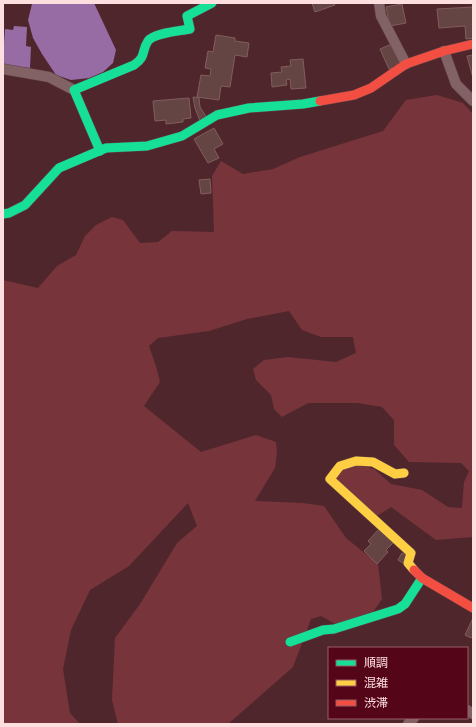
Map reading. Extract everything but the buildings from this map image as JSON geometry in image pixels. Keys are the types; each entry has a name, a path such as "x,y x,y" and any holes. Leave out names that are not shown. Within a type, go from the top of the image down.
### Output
{"street":[{"path":"74,90 134,65 141,60 148,41 156,36 190,29 187,16 212,3"},
{"path":"379,3 381,16 406,64"},
{"path":"3,214 9,213 24,206 59,168 106,148 146,146 182,136 217,115 249,108 303,104 354,95 371,88 406,64 444,51 473,44"},
{"path":"444,51 456,84 473,101"},
{"path":"3,69 49,77 74,90 100,151"},
{"path":"404,473 395,474 373,462 356,461 340,466 330,479 412,553 408,563 422,578 473,608"},
{"path":"290,642 323,630 334,629 398,609 405,604 422,578"}],"shaded area":[{"path":"94,3 116,50 113,63 103,72 89,78 71,80 56,75 33,38 28,20 32,4"},
{"path":"14,26 27,27 26,46 31,47 30,68 3,66 3,43 5,29 13,30"},
{"path":"437,95 463,103 473,114 473,537 436,540 391,507 374,518 333,480 342,468 357,464 374,469 391,484 422,490 448,507 462,508 464,482 469,471 461,463 409,462 394,445 394,420 382,407 358,403 308,403 282,417 274,409 271,395 256,380 253,369 264,360 288,357 336,362 356,353 353,337 321,337 302,330 289,311 247,319 209,331 158,338 149,346 160,382 144,406 201,452 256,435 276,442 277,453 275,468 255,501 303,503 324,506 346,538 378,564 382,599 373,612 335,624 321,616 311,619 293,667 228,724 118,724 112,700 115,638 140,604 177,543 197,526 188,503 129,566 90,590 71,630 63,669 70,713 80,724 3,724 3,280 38,288 57,266 76,255 85,236 96,225 112,217 123,220 140,243 158,242 172,231 214,232 212,176 221,161 243,174 273,169 300,157 383,131 406,100"}],"traffic: fast":[{"path":"100,151 74,90 134,65 141,59 146,45 151,38 161,34 190,29 187,16 212,3"},
{"path":"3,214 9,213 25,205 59,168 106,148 147,146 182,136 217,115 249,108 303,104 320,101"},
{"path":"290,642 323,630 334,629 398,609 405,604 422,578"}],"traffic: slow":[{"path":"404,473 395,474 373,462 356,461 340,466 330,479 411,553 408,563 414,570"}],"traffic: jam":[{"path":"320,101 354,95 371,88 406,64 444,51 473,44"},
{"path":"414,570 422,578 473,608"}]}
